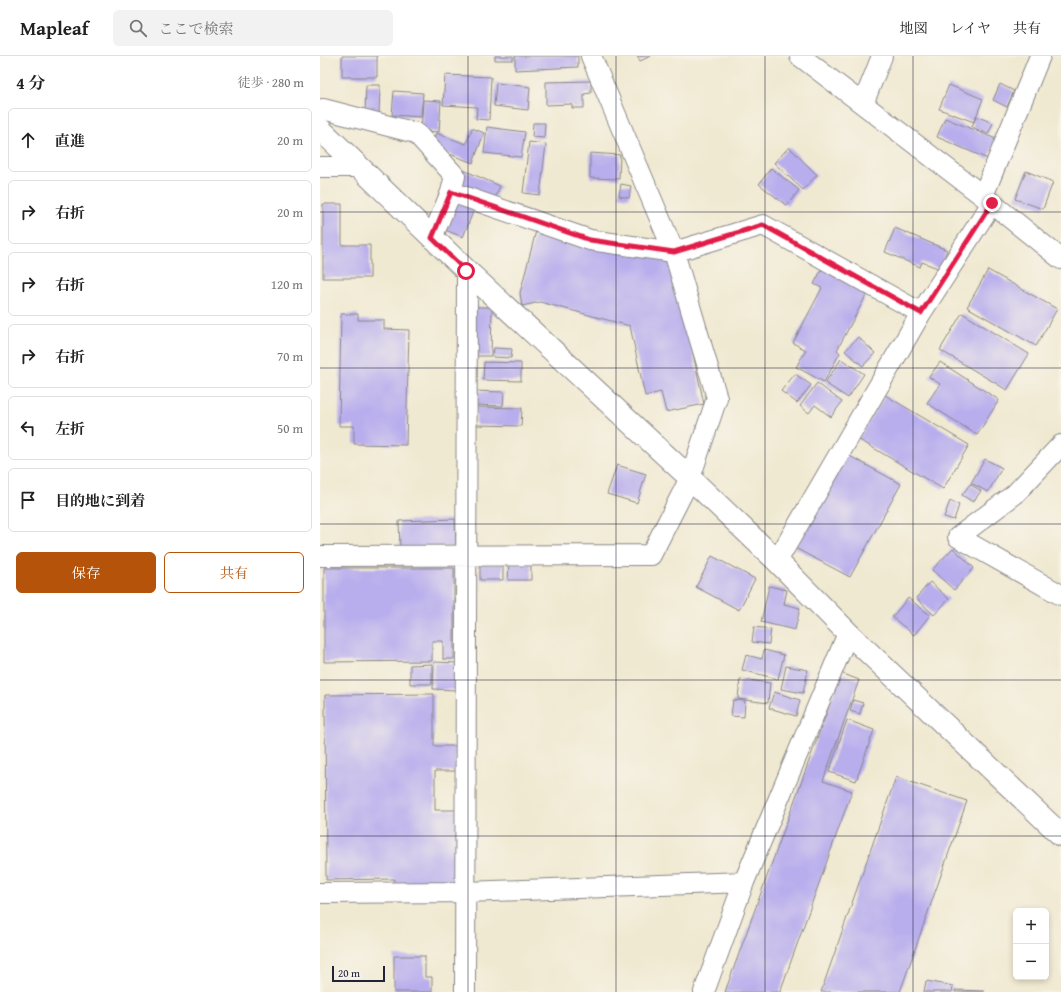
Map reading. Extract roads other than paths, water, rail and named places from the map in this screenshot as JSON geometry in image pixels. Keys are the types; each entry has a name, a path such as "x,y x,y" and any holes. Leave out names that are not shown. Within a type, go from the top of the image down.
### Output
{"street":[{"path":"320,556 651,555 690,478 717,398 674,252 591,56"},
{"path":"800,56 987,199 1061,259"},
{"path":"863,104 882,56"},
{"path":"777,561 987,199 1040,56"},
{"path":"320,113 323,109 416,133 455,176 451,192 432,238"},
{"path":"320,129 466,271 690,478 777,561 848,633 1061,835"},
{"path":"320,167 359,167"},
{"path":"451,192 590,240 674,252 763,225 921,313"},
{"path":"465,992 466,271"},
{"path":"1061,445 1015,494 958,537 1061,595"},
{"path":"704,992 744,882 848,633"},
{"path":"320,893 465,892 744,882"}]}
